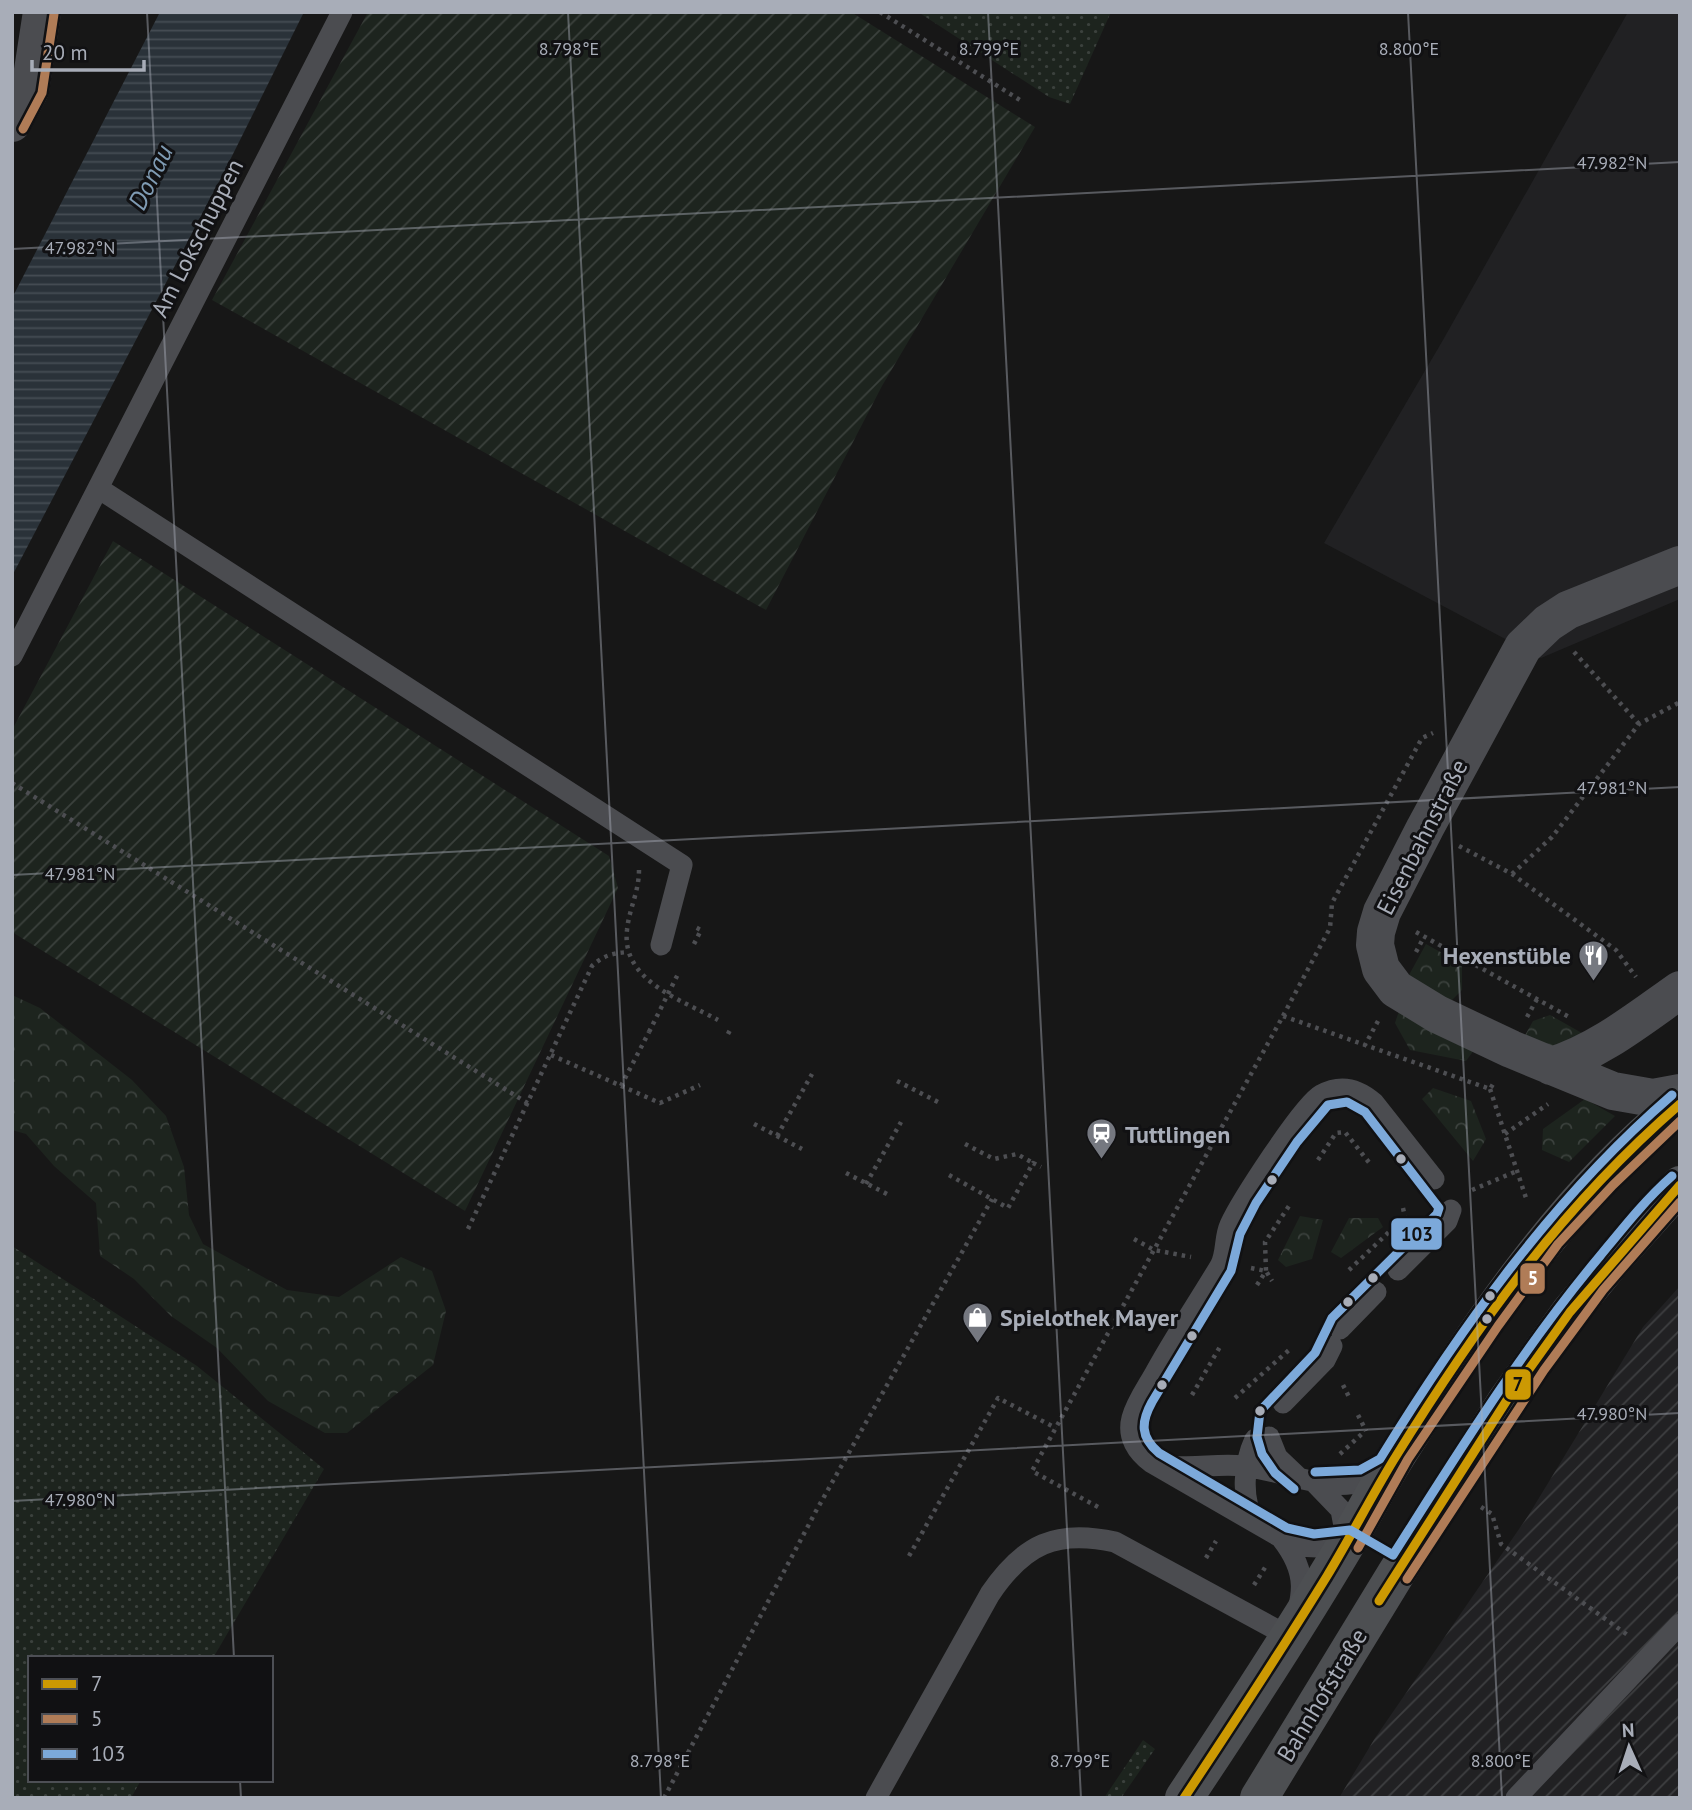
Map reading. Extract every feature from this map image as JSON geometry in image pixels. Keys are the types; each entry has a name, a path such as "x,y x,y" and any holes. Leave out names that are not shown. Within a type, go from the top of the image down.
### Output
{"main road":[{"path":"1184,1798 1290,1637 1389,1468 1488,1319 1549,1236 1604,1175 1680,1104"},
{"name":"Bahnhofstraße","path":"1259,1798 1397,1572 1507,1400 1570,1312 1680,1185"},
{"path":"1347,1542 1397,1572"},
{"path":"1290,1637 1338,1667"}],"street":[{"path":"12,123 30,90 41,12"},
{"name":"Eisenbahnstraße","path":"1680,565 1568,610 1548,623 1523,647 1425,828 1382,912 1376,932 1376,953 1381,970 1396,989 1437,1014 1582,1080 1628,1095 1654,1098 1680,1093"},
{"path":"1551,1066 1575,1058 1668,998"}],"lane":[{"name":"Am Lokschuppen","path":"12,656 342,12"},
{"path":"98,488 682,865 661,945"},
{"path":"876,1798 1003,1575 1023,1556 1055,1540 1069,1536 1094,1537 1115,1542 1290,1637 1303,1586 1298,1563 1269,1531 1249,1510 1246,1488 1248,1461 1262,1438 1292,1473 1309,1481 1341,1510 1347,1542 1317,1547 1296,1546 1269,1531 1152,1463 1142,1456 1134,1444 1131,1431 1137,1405 1172,1342 1222,1262 1229,1226 1262,1170 1318,1097 1332,1090 1350,1089 1364,1094 1434,1180"},
{"path":"1398,1270 1447,1221 1451,1210"},
{"path":"1283,1403 1325,1360 1336,1337 1376,1292"},
{"path":"1152,1463 1175,1467 1240,1466 1279,1472 1309,1481 1363,1482 1389,1468"},
{"path":"1516,1798 1680,1624"}],"path":[{"path":"880,12 1023,102"},
{"path":"1548,623 1639,724"},
{"path":"1512,874 1552,836 1639,724 1680,702"},
{"path":"12,783 529,1104"},
{"path":"1425,828 1512,874 1616,950 1668,998"},
{"path":"1382,912 1572,1018"},
{"path":"468,1229 592,966 603,956 629,952"},
{"path":"621,1086 678,974"},
{"path":"728,1034 731,1028"},
{"path":"551,1055 660,1103 700,1085"},
{"path":"777,1136 812,1074"},
{"path":"897,1081 938,1102"},
{"path":"1490,1089 1528,1205"},
{"path":"866,1184 901,1122"},
{"path":"754,1124 802,1149"},
{"path":"1318,1160 1336,1133 1345,1132 1371,1165"},
{"path":"965,1144 994,1159 1017,1154 1041,1167"},
{"path":"949,1175 1008,1208 1033,1163"},
{"path":"1471,1190 1517,1171"},
{"path":"846,1173 887,1194"},
{"path":"664,1798 816,1511 992,1199"},
{"path":"1257,1285 1266,1271 1265,1242 1291,1203"},
{"path":"1403,1208 1405,1217"},
{"path":"1134,1239 1154,1250"},
{"path":"1192,1395 1222,1345"},
{"path":"1235,1398 1293,1347"},
{"path":"909,1556 998,1398 1056,1428"},
{"path":"1357,1415 1366,1431"},
{"path":"1492,1514 1501,1544 1653,1653"},
{"path":"1203,1564 1216,1541"}],"shaded area":[{"path":"1628,12 1680,12 1680,599 1541,658 1324,543 1443,340"},
{"path":"1680,1286 1680,1798 1339,1798 1375,1738 1528,1516 1643,1327"}],"green space":[{"path":"368,12 851,12 1035,127 882,386 766,610 212,300"},
{"path":"918,12 1111,12 1070,104 1049,97"},
{"path":"113,541 609,856 618,888 465,1211 12,932 12,730"},
{"path":"1426,944 1462,964 1462,990 1447,1005 1409,975"},
{"path":"12,995 40,1008 132,1080 166,1116 184,1167 189,1215 203,1244 287,1290 339,1297 401,1257 432,1271 446,1311 433,1365 347,1433 325,1433 268,1401 217,1348 171,1316 134,1279 100,1256 96,1203 54,1166 26,1134 12,1130"},
{"path":"1400,1008 1477,1046 1466,1061 1410,1050 1395,1023"},
{"path":"1550,1015 1589,1037 1557,1048 1522,1041 1533,1021"},
{"path":"1433,1088 1471,1101 1486,1139 1473,1161 1422,1099"},
{"path":"1585,1099 1615,1116 1569,1162 1542,1150 1543,1129"},
{"path":"1300,1216 1323,1220 1312,1259 1286,1267 1278,1260"},
{"path":"1349,1218 1378,1218 1383,1227 1341,1258 1331,1252"},
{"path":"12,1246 197,1366 324,1469 214,1656 28,1656 28,1782 140,1782 131,1798 12,1798"},
{"path":"1143,1740 1155,1749 1121,1798 1104,1798"}],"water":[{"name":"Donau","path":"160,12 304,12 221,178 12,576 12,298"}],"transit line":[{"name":"5","path":"23,129 42,93 54,14"},
{"name":"103","path":"1315,1472 1360,1470 1380,1459 1444,1360 1512,1265 1588,1176 1672,1095"},
{"name":"103","path":"1294,1489 1275,1473 1262,1454 1257,1437 1260,1411 1315,1353 1332,1318 1437,1214 1439,1208 1365,1112 1347,1102 1328,1105 1297,1142 1256,1203 1240,1234 1231,1271 1152,1402 1144,1429 1148,1441 1159,1453 1287,1528 1314,1534 1350,1530 1393,1555 1492,1402 1571,1291 1626,1225 1672,1176"},
{"name":"7","path":"1184,1798 1310,1604 1393,1461 1488,1317 1596,1185 1680,1104"},
{"name":"5","path":"1358,1548 1408,1459 1498,1326 1558,1244 1613,1185 1680,1121"},
{"name":"7","path":"1379,1601 1507,1400 1570,1312 1680,1185"},
{"name":"5","path":"1407,1579 1544,1370 1603,1290 1680,1202"}],"place":[{"name":"Hexenstüble","path":"1594,982"},
{"name":"Tuttlingen","path":"1102,1161"},
{"name":"Spielothek Mayer","path":"977,1344"}]}
